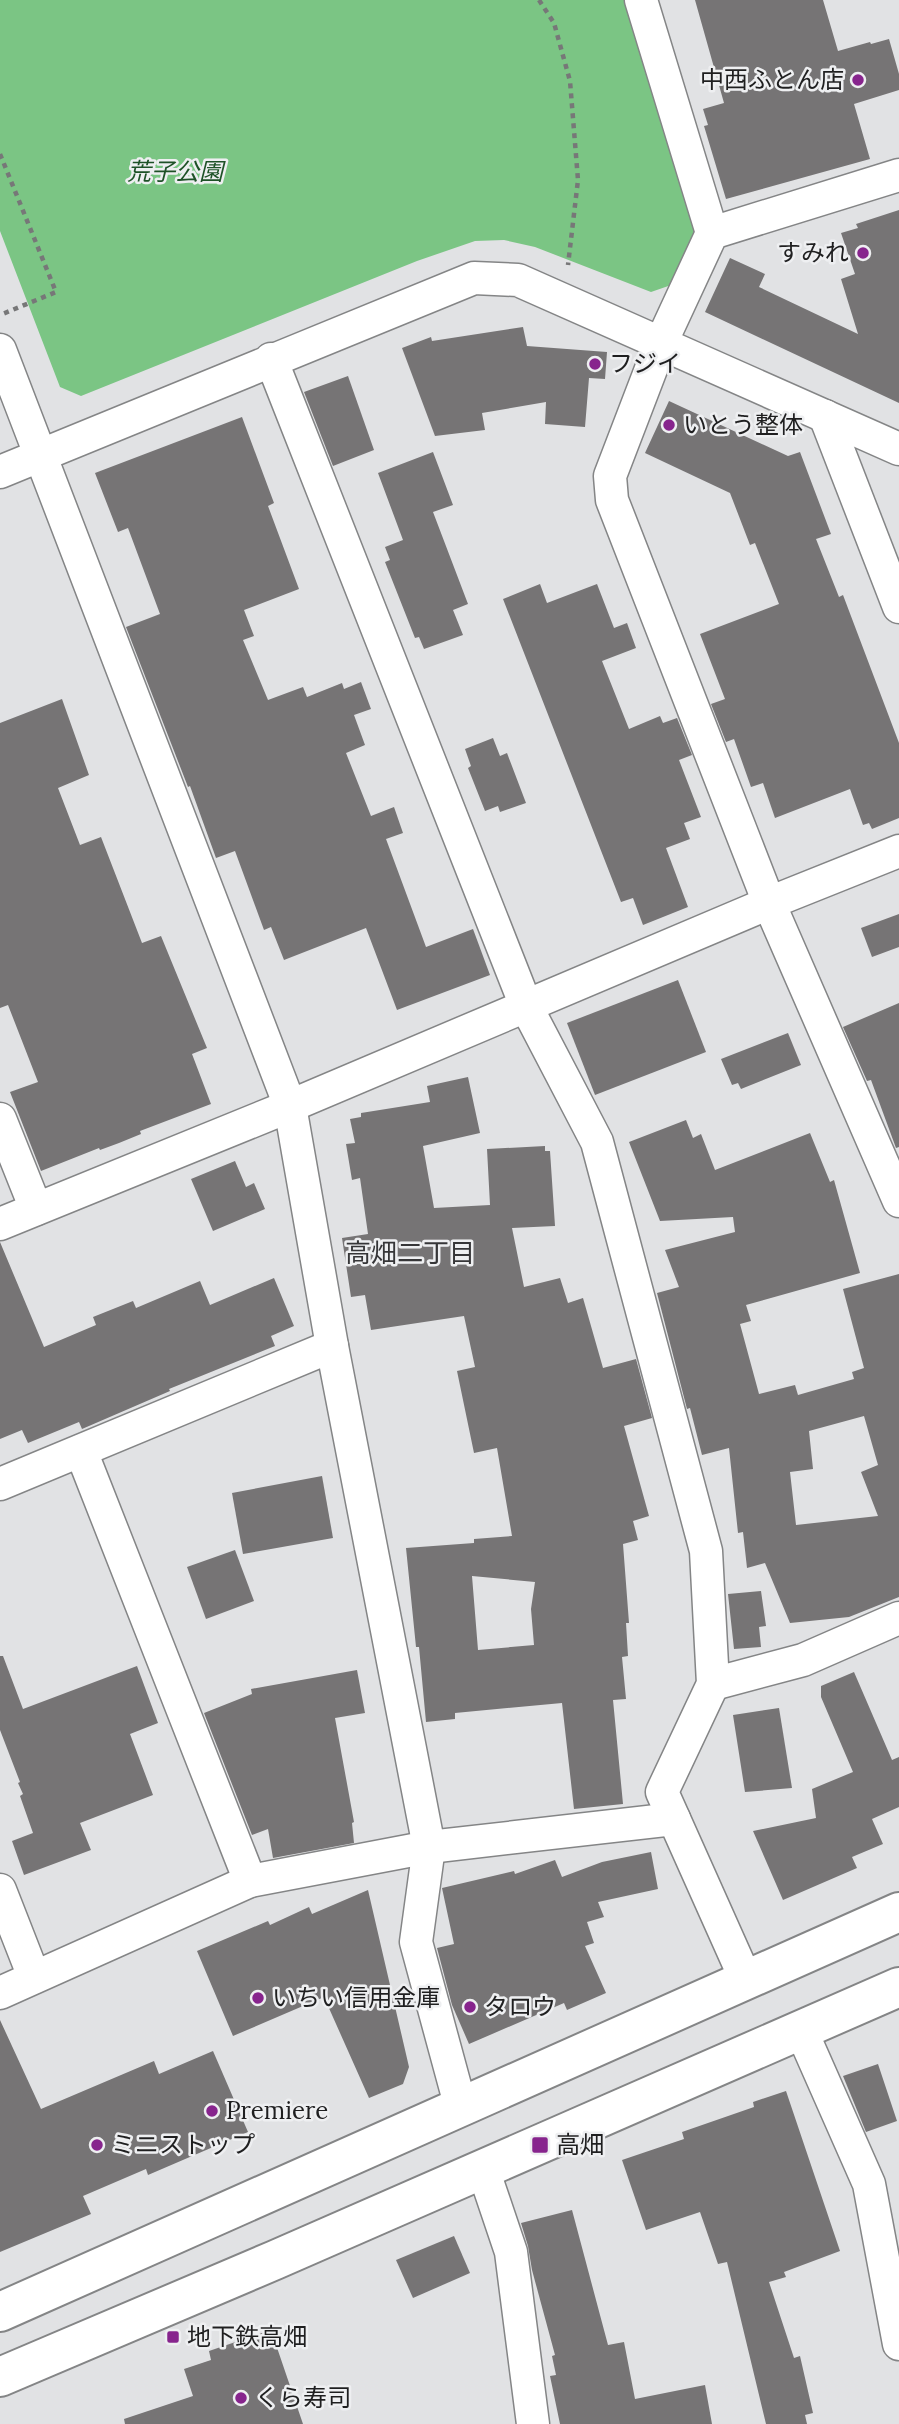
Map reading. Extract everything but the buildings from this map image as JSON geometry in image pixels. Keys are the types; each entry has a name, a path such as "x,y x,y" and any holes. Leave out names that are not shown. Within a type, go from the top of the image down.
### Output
{"street":[{"path":"641,0 712,233 661,343 611,475 612,500 769,903 899,1201"},
{"path":"712,233 899,175"},
{"path":"0,472 474,278 518,280 899,449"},
{"path":"0,350 290,1106 332,1346 429,1847 416,1942 460,2108"},
{"path":"271,359 526,1006 597,1142 706,1551 713,1684 662,1792 746,1980"},
{"path":"825,416 899,607"},
{"path":"0,1224 290,1106 769,903 899,851"},
{"path":"0,1119 36,1209"},
{"path":"0,1484 332,1346"},
{"path":"81,1451 250,1881"},
{"path":"713,1684 803,1660 899,1618"},
{"path":"0,1993 250,1881 429,1847 674,1819"},
{"path":"0,1890 34,1978"},
{"path":"0,2312 899,1912"},
{"path":"0,2376 484,2169 899,1987"},
{"path":"802,2030 869,2184 899,2344"},
{"path":"484,2169 511,2252 533,2424"}],"path":[{"path":"539,0 554,23 570,81 578,180 564,300"},
{"path":"0,154 56,292 0,315"}],"green space":[{"name":"荒子公園","path":"0,0 624,0 694,231 677,283 651,292 535,247 504,240 475,241 417,261 81,396 60,387 0,231"}],"place":[{"name":"中西ふとん店","path":"858,80"},
{"name":"すみれ","path":"863,253"},
{"name":"フジイ","path":"595,364"},
{"name":"いとう整体","path":"669,425"},
{"name":"いちい信用金庫","path":"258,1998"},
{"name":"タロウ","path":"470,2007"},
{"name":"Premiere","path":"212,2111"},
{"name":"ミニストップ","path":"97,2145"},
{"name":"高畑","path":"540,2145"},
{"name":"地下鉄高畑","path":"173,2337"},
{"name":"くら寿司","path":"241,2398"}],"district":[{"name":"高畑二丁目","path":"410,1253"}]}
